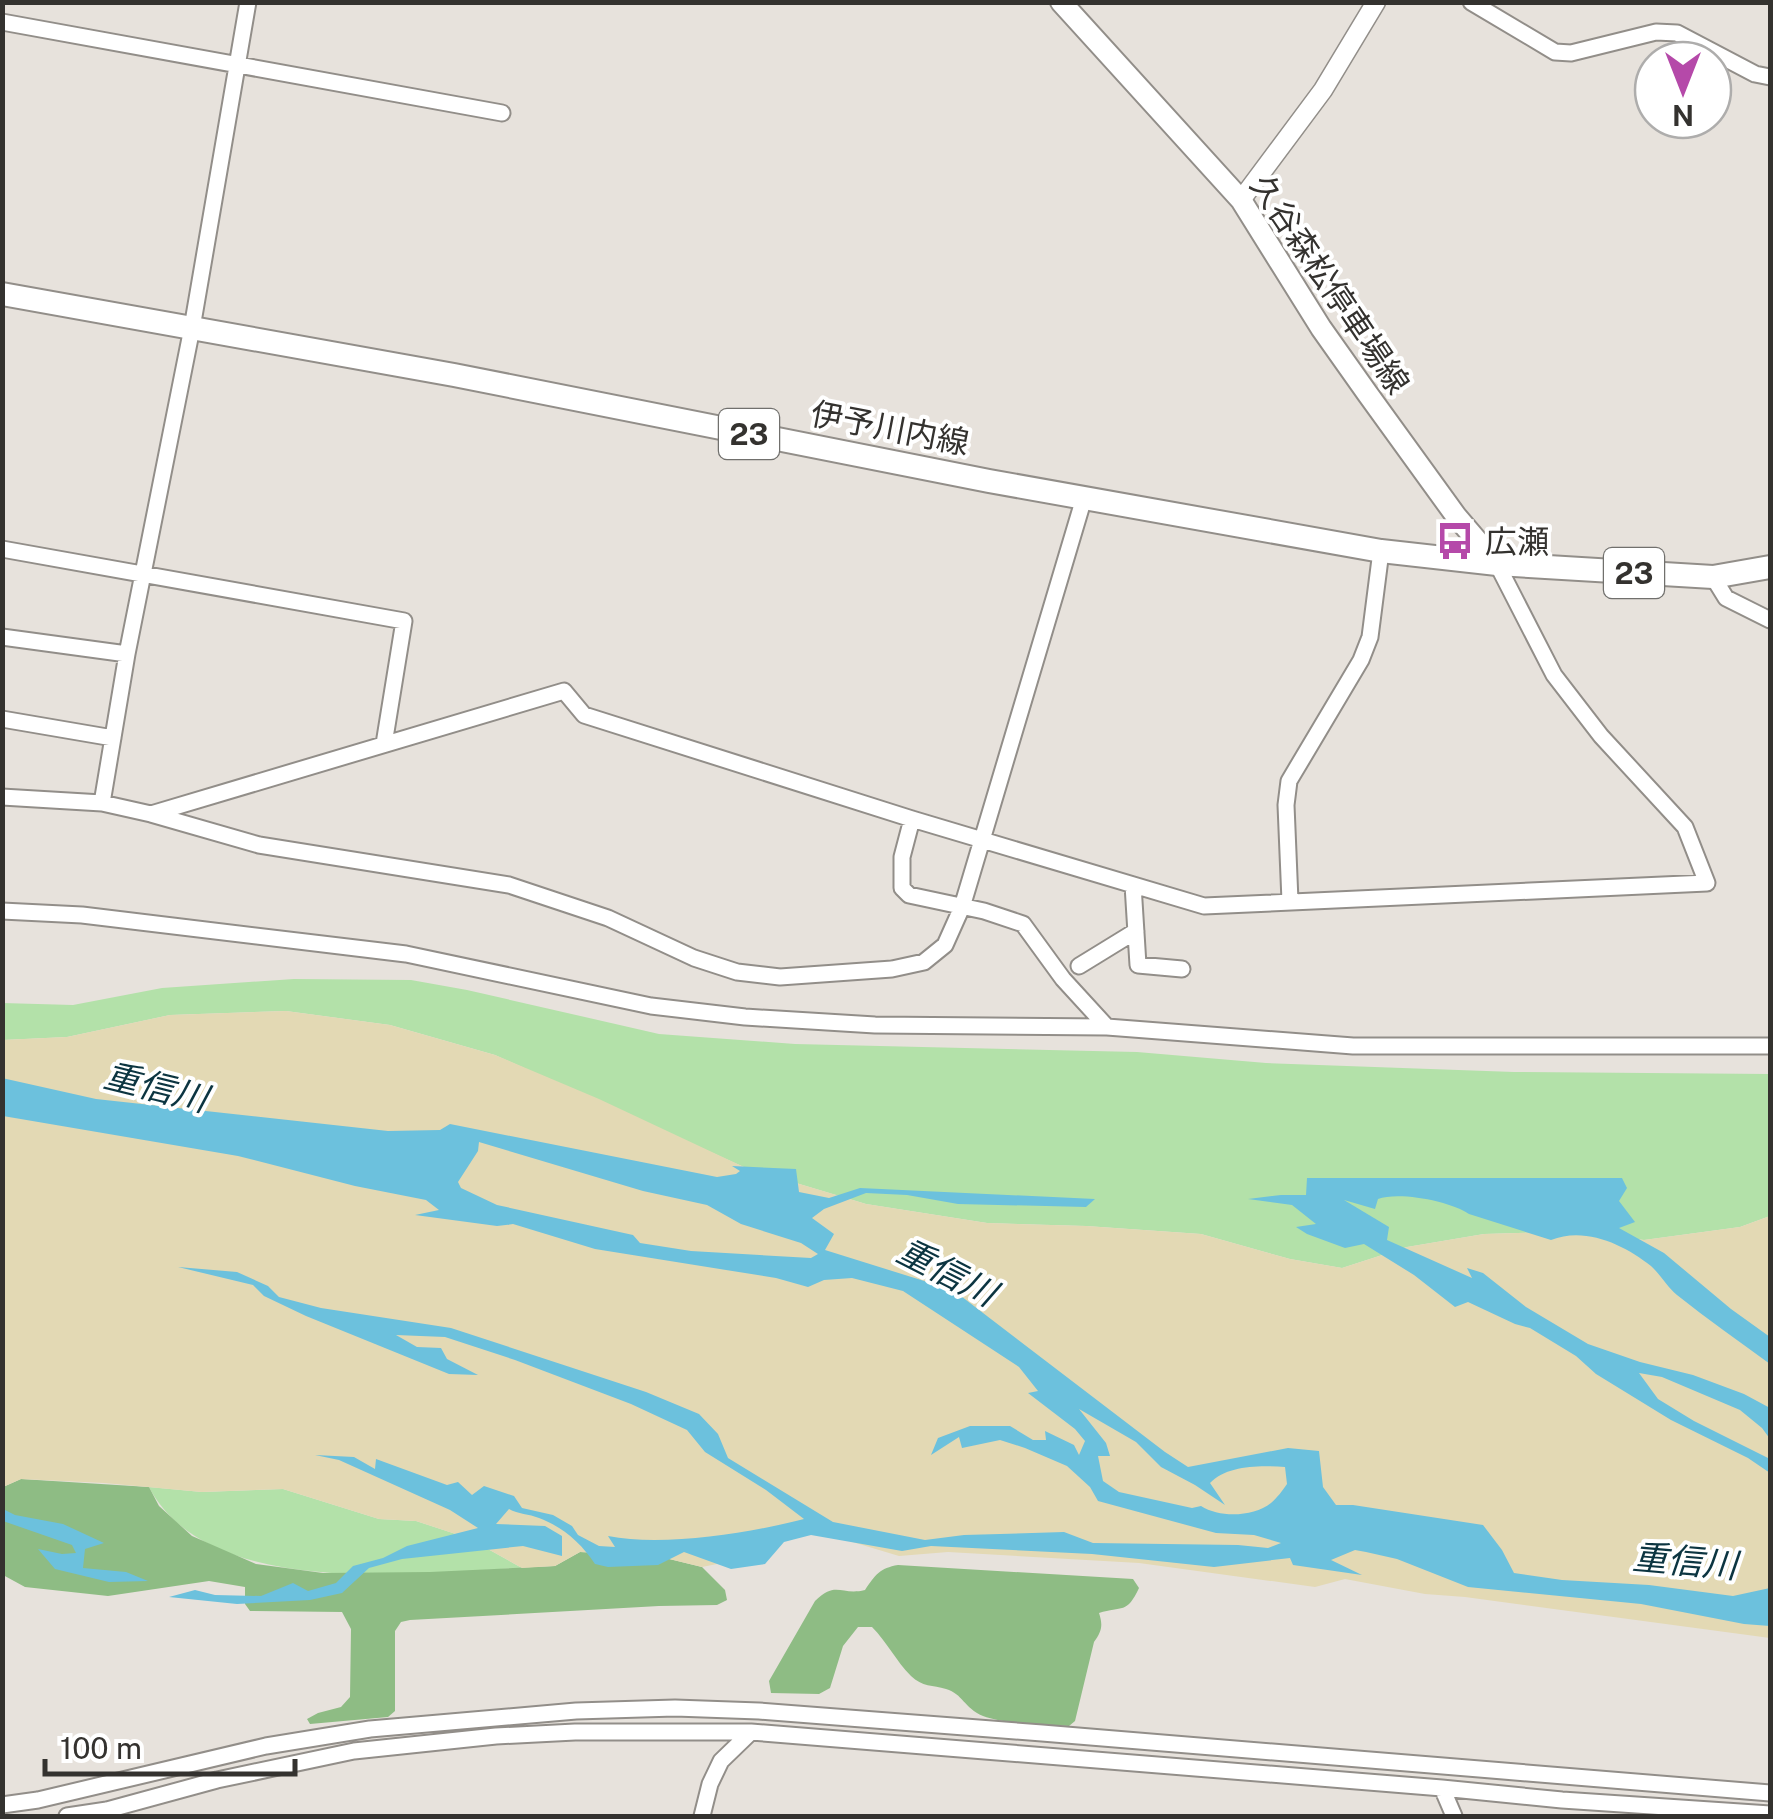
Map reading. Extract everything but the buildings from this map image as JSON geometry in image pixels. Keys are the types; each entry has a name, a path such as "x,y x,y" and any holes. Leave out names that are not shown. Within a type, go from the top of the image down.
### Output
{"main road":[{"name":"久谷森松停車場線","path":"1061,2 1241,200 1367,393 1456,516 1497,564"},
{"name":"伊予川内線","path":"2,294 454,375 1084,498 1382,551 1497,564 1713,577 1770,567"}],"street":[{"path":"102,803 126,654 192,328 248,2"},
{"path":"1241,200 1323,90 1376,2"},
{"path":"1471,2 1555,52 1570,53 1656,32 1677,33 1756,74 1770,76"},
{"path":"2,22 502,113"},
{"path":"2,797 102,803 260,845 509,886 608,918 737,972 780,977 892,969 924,962 946,944 962,907 1084,498"},
{"path":"2,549 404,621 384,744"},
{"path":"1290,900 1286,805 1289,781 1361,660 1370,637 1382,551"},
{"path":"151,814 564,691 584,715 1204,906 1707,884 1684,827 1601,736 1554,675 1497,564"},
{"path":"1713,577 1726,598 1770,620"},
{"path":"2,637 126,654"},
{"path":"2,719 113,738"},
{"path":"912,819 902,857 902,888 909,895 984,910 1023,924 1063,978 1108,1026"},
{"path":"1133,885 1138,965 1182,969"},
{"path":"2,911 82,915 406,954 651,1006 745,1018 875,1025 1108,1026 1353,1046 1770,1046"},
{"path":"1079,966 1136,931"},
{"path":"2,1805 266,1746 370,1729 576,1710 675,1708 986,1728 1770,1793"},
{"path":"67,1816 371,1749 575,1732 751,1732 1770,1814"},
{"path":"702,1816 721,1761 751,1732"},
{"path":"1442,1788 1454,1816"}],"green space":[{"path":"294,979 411,980 659,1034 795,1044 1137,1052 1266,1063 1514,1072 1770,1074 1770,1216 1740,1227 1644,1240 1580,1231 1484,1234 1407,1247 1342,1268 1290,1259 1201,1234 987,1223 866,1204 746,1168 495,1055 390,1025 286,1011 170,1015 67,1037 3,1040 2,1003 73,1005 162,988"},
{"path":"21,1479 149,1487 159,1506 192,1536 256,1564 323,1573 430,1572 555,1566 580,1552 657,1556 702,1567 725,1590 727,1600 717,1605 401,1622 395,1631 395,1711 388,1717 310,1724 307,1719 341,1707 350,1697 351,1629 342,1612 250,1611 245,1604 245,1587 209,1581 108,1596 25,1587 3,1575 3,1487"},
{"path":"149,1487 202,1492 283,1489 379,1519 416,1521 468,1538 522,1568 373,1574 318,1572 265,1564 217,1548 178,1523"},
{"path":"898,1565 1133,1579 1139,1588 1127,1605 1099,1613 1100,1631 1075,1721 1069,1726 983,1716 952,1691 915,1680 872,1627 858,1627 843,1646 830,1688 819,1694 771,1693 769,1681 815,1601 828,1591 865,1590 878,1573"}],"sand":[{"path":"286,1011 390,1025 495,1055 746,1168 866,1204 987,1223 1201,1234 1290,1259 1342,1268 1407,1247 1484,1234 1580,1231 1644,1240 1740,1227 1770,1216 1770,1638 1425,1594 1345,1579 1315,1587 1139,1563 948,1552 899,1556 806,1528 757,1556 702,1567 657,1556 580,1552 555,1566 522,1568 468,1538 416,1521 379,1519 283,1489 202,1492 21,1479 3,1487 2,1040 67,1037 170,1015"}],"water":[{"path":"2,1078 96,1099 388,1131 440,1130 450,1124 717,1177 740,1171 732,1166 796,1169 799,1192 829,1198 860,1188 1095,1199 1086,1207 958,1204 866,1193 824,1209 812,1218 834,1234 825,1250 953,1290 1188,1467 1288,1448 1319,1451 1323,1487 1336,1505 1483,1525 1514,1573 1733,1596 1770,1588 1770,1626 1641,1604 1468,1587 1397,1559 1355,1550 1331,1560 1362,1575 1293,1565 1290,1558 1214,1567 1092,1554 931,1546 902,1551 811,1535 784,1542 765,1564 731,1569 684,1552 658,1565 608,1567 595,1564 556,1526 509,1509 496,1524 545,1526 562,1536 562,1556 523,1546 402,1559 369,1568 342,1593 310,1600 237,1604 169,1597 195,1590 215,1595 261,1596 293,1583 308,1591 336,1583 353,1566 407,1546 478,1528 450,1510 339,1460 315,1455 354,1457 375,1469 376,1459 447,1485 458,1482 472,1495 484,1486 514,1496 522,1508 553,1515 599,1546 615,1547 608,1536 654,1540 706,1537 804,1519 705,1452 687,1430 631,1404 445,1337 396,1335 417,1347 441,1348 447,1359 478,1375 449,1374 306,1316 264,1296 253,1285 178,1267 237,1272 268,1286 279,1297 321,1308 451,1328 646,1392 699,1414 718,1434 728,1458 833,1522 925,1540 1064,1532 1093,1543 1268,1548 1281,1543 1254,1535 1216,1533 1098,1501 1090,1487 1067,1466 1000,1440 962,1448 959,1437 931,1455 938,1438 970,1426 1010,1426 1033,1440 1046,1440 1045,1431 1074,1445 1079,1455 1085,1441 1028,1393 1038,1391 1019,1367 903,1291 852,1278 824,1280 808,1287 776,1278 595,1249 513,1224 497,1226 415,1215 439,1210 426,1200 238,1156 3,1116","holes":["479,1142 643,1191 707,1205 741,1224 801,1243 818,1254 811,1258 691,1251 640,1243 633,1235 497,1205 461,1188 458,1182 478,1151","1079,1409 1136,1442 1161,1467 1225,1505 1210,1483 1225,1473 1255,1466 1285,1467 1287,1484 1264,1508 1236,1514 1119,1492 1103,1481 1098,1456 1110,1456 1106,1443"]},
{"path":"1307,1178 1622,1178 1627,1188 1619,1201 1635,1222 1619,1228 1664,1253 1770,1337 1770,1364 1677,1295 1651,1266 1604,1240 1577,1235 1551,1240 1424,1199 1387,1197 1378,1199 1375,1209 1344,1200 1389,1227 1387,1240 1472,1278 1467,1268 1483,1273 1526,1307 1588,1344 1693,1375 1770,1408 1770,1439 1740,1410 1662,1377 1639,1373 1658,1399 1768,1458 1770,1473 1671,1420 1530,1328 1468,1302 1455,1307 1364,1244 1345,1248 1307,1234 1296,1227 1316,1224 1292,1205 1248,1199 1306,1195"},
{"path":"3,1509 63,1524 104,1543 85,1549 83,1568 126,1572 148,1581 109,1582 55,1569 38,1549 76,1553 72,1545 3,1521"}],"place":[{"name":"広瀬","path":"1455,541"}],"water label":[{"name":"重信川","path":"156,1087"},
{"name":"重信川","path":"947,1272"},
{"name":"重信川","path":"1685,1561"}]}
